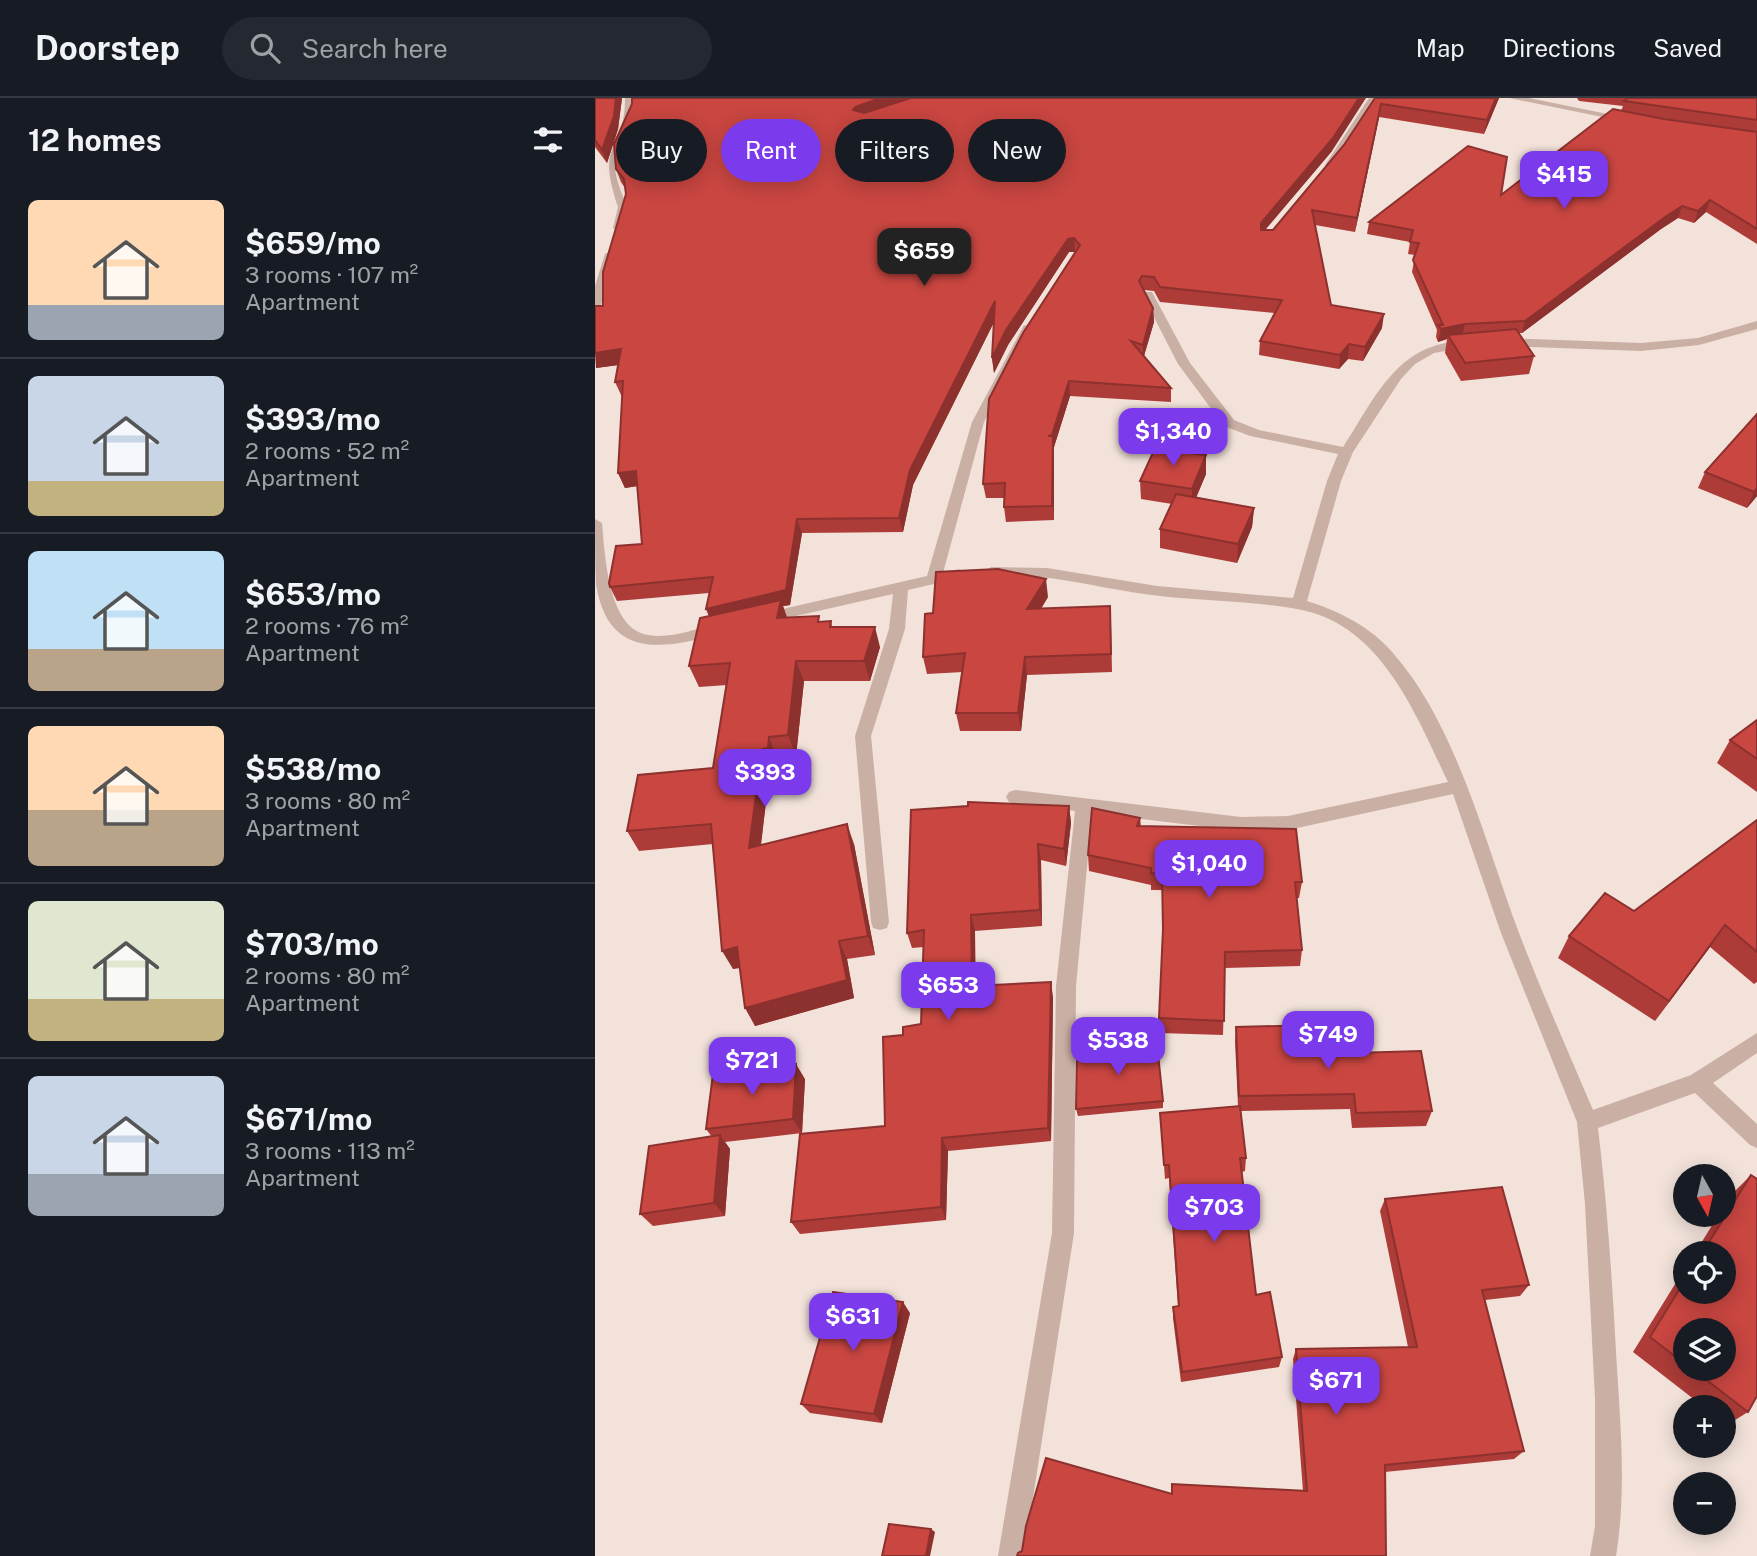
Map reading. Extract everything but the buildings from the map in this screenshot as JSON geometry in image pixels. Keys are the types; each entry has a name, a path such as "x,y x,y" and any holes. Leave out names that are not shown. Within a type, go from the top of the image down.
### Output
{"street":[{"path":"595,305 624,207 604,171 604,158 629,123 630,98"},
{"path":"1320,176 1338,155 1374,98"},
{"path":"1514,98 1639,121"},
{"path":"1569,98 1578,108"},
{"path":"1148,294 1184,364 1229,422 1255,433 1346,452"},
{"path":"934,578 978,422 1016,346 1039,312"},
{"path":"1299,604 1325,520 1333,481 1346,452 1396,377 1411,361 1430,350 1471,343 1641,347 1674,345 1757,325"},
{"path":"595,523 606,601 621,626 641,640 673,640 934,578 992,572 1047,573 1193,596 1299,604 1329,614 1362,634 1387,656 1419,704 1459,786 1510,933 1587,1122 1596,1204 1607,1398 1608,1525 1603,1556"},
{"path":"880,922 863,736 897,629 901,586"},
{"path":"1015,797 1241,824 1287,823 1459,786"},
{"path":"1011,1556 1063,1233 1066,986 1084,805"},
{"path":"1587,1122 1698,1082 1757,1042"},
{"path":"1698,1082 1757,1138"}]}
